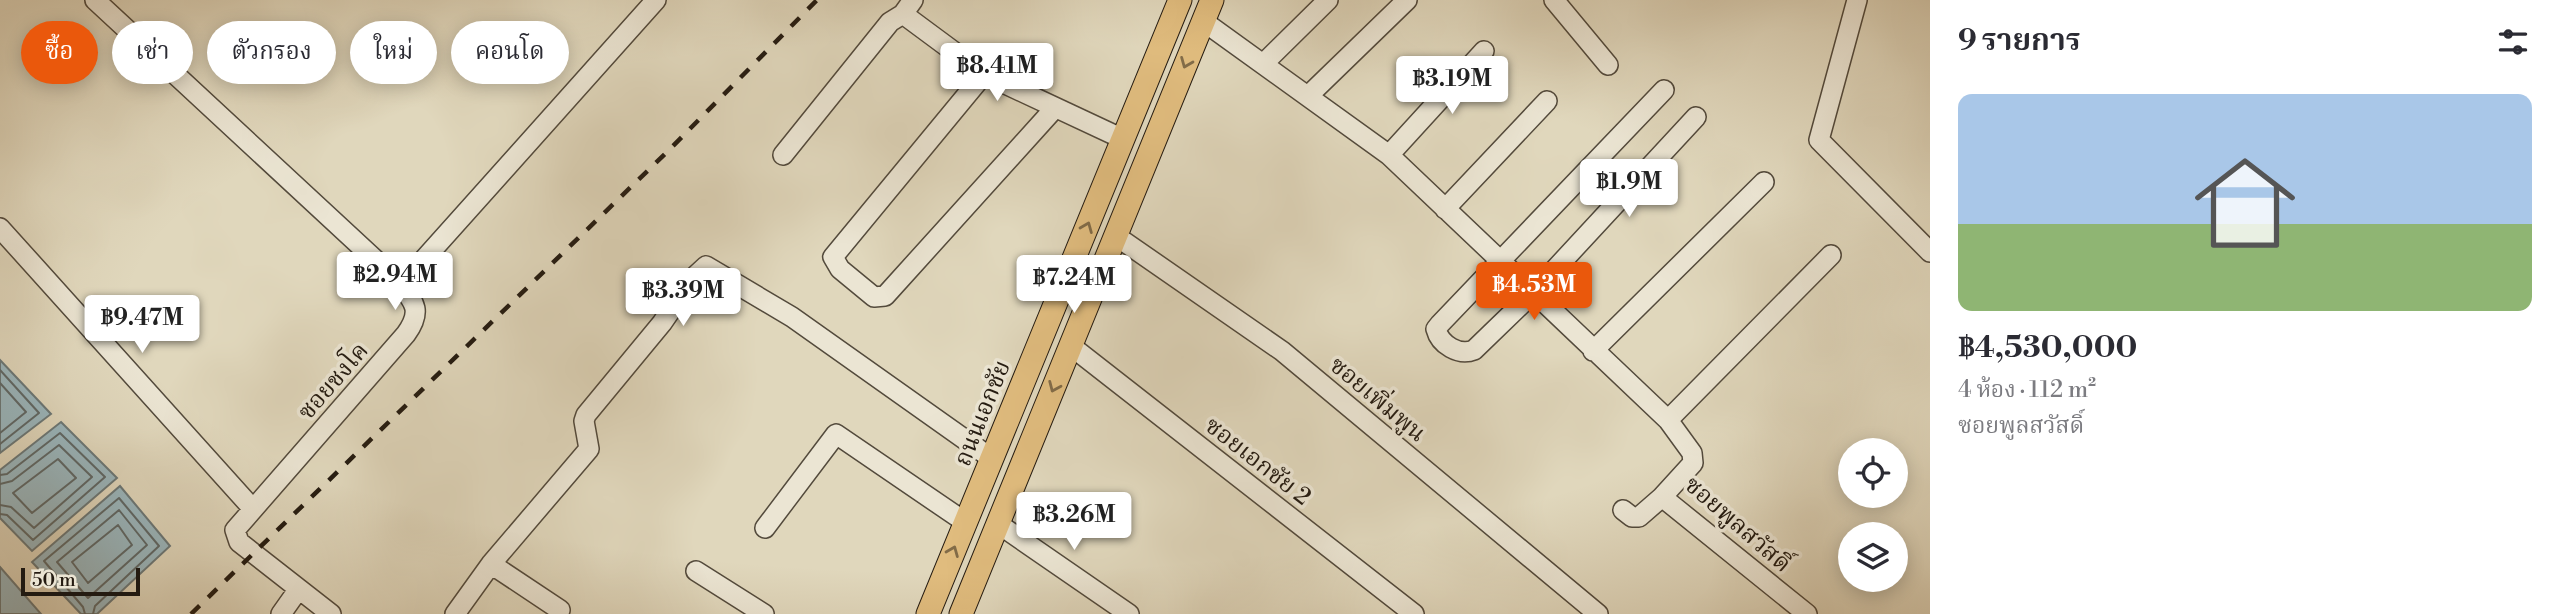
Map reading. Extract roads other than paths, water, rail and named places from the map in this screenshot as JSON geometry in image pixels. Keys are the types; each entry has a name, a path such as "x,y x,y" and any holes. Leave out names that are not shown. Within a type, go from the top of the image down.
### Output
{"main road":[{"name":"ถนนเอกชัย","path":"928,614 1180,0"},
{"path":"965,612 997,523 1208,10"}],"street":[{"name":"ซอยชงโค","path":"95,0 401,285 415,304 415,321 236,530 239,542 331,614"},
{"path":"401,285 656,0"},
{"path":"1263,64 1328,0"},
{"path":"1308,96 1407,0"},
{"path":"1554,0 1608,65"},
{"path":"1857,0 1819,140 1930,252"},
{"path":"782,155 890,22 908,7 984,74 1123,139"},
{"name":"ซอยพูลสวัสดิ์","path":"1208,10 1263,64 1389,155 1592,351 1668,419 1692,453 1693,463 1662,497 1807,614"},
{"path":"1389,155 1484,51"},
{"path":"984,74 833,257 840,269 874,297 886,296 1054,109"},
{"path":"1664,90 1440,324 1436,329 1438,338 1458,352 1465,354 1474,350 1533,293 1696,117"},
{"path":"1446,209 1547,101"},
{"path":"1592,351 1765,182"},
{"path":"0,228 253,509"},
{"name":"ซอยเพิ่มพูน","path":"1116,236 1282,351 1598,614"},
{"path":"1668,419 1832,255"},
{"path":"455,614 491,564 589,449 584,421 586,415 662,323 693,278 706,266 793,317 991,458"},
{"name":"ซอยเอกชัย 2","path":"1071,346 1414,614"},
{"path":"765,528 836,434 965,522"},
{"path":"1623,510 1632,517 1639,517 1662,497"},
{"path":"997,523 1129,614"},
{"path":"491,564 560,610"},
{"path":"696,571 764,614"},
{"path":"281,614 298,590"}],"water":[{"path":"0,360 51,414 0,453"},
{"path":"61,422 117,478 32,551 0,518 0,470"},
{"path":"120,486 170,546 97,614 81,614 32,562"},
{"path":"0,567 41,614 0,614"}],"railway":[{"path":"191,614 669,150 817,0"}]}
